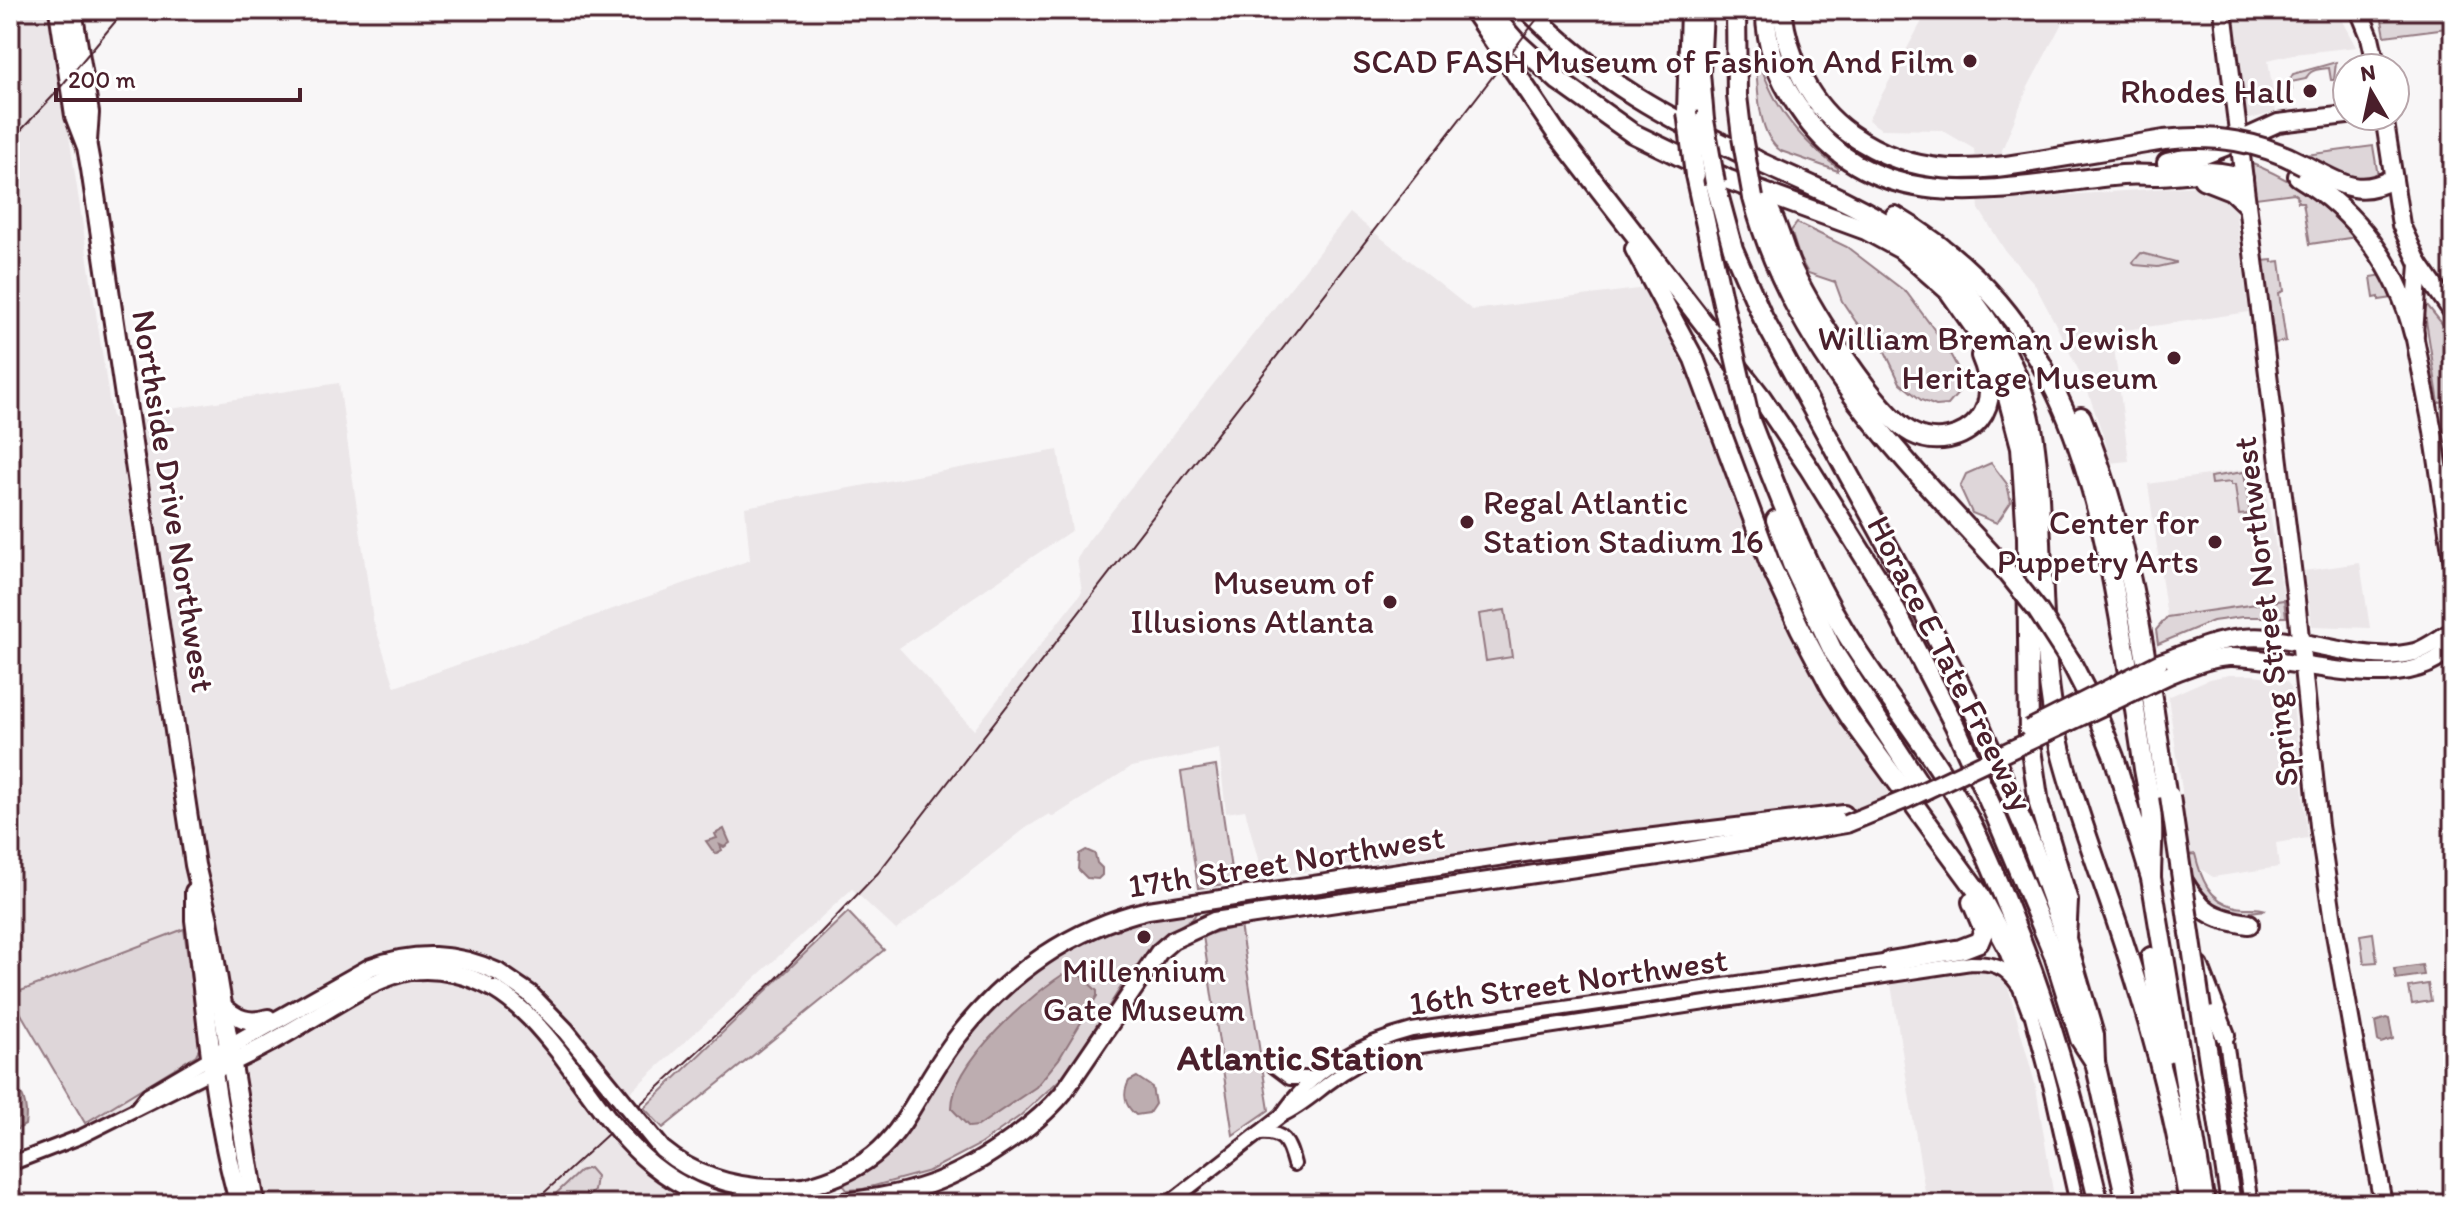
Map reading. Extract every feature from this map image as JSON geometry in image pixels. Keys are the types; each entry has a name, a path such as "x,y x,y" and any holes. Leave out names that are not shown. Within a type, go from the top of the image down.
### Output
{"highway":[{"name":"Northside Drive Northwest","path":"59,10 75,116 87,147"},
{"name":"Northside Drive Northwest","path":"72,10 89,113 87,147 195,865 222,1005 218,1095 229,1166 240,1204"},
{"name":"Horace E Tate Freeway","path":"1473,10 1523,87 1591,179 1761,397 1885,590 1955,726 1997,819 2054,955 2080,1039 2095,1062"},
{"path":"1488,10 1516,42 1559,81 1632,133 1729,180 1891,242 1928,270 1972,321 2003,379 2017,423 2025,483 2030,752 2039,804 2068,901 2066,939"},
{"path":"1528,10 1576,55 1645,105 1752,168 1879,219 1927,252 1987,320 2010,362 2026,404 2035,447 2045,659 2054,722 2071,788 2138,990 2175,1128 2189,1204"},
{"path":"1690,10 1687,112 1695,175 1769,497 1792,564 1833,651 1922,787"},
{"path":"1703,10 1700,73 1704,120 1715,183 1733,249 1763,318 1921,607 1976,716 2032,845 2066,939 2094,1035 2095,1062 2127,1204"},
{"path":"1736,10 1737,96 1742,137 1782,281 1832,368 1885,438 2003,567 2038,611 2071,662 2114,757 2151,878"},
{"path":"1766,10 1771,49 1780,77 1792,99 1829,144 1877,175 1936,190 1967,191 2126,174 2196,171 2227,173 2243,179"},
{"path":"1782,10 1795,67 1822,109 1839,126 1890,157 1938,169 1987,169 2164,140 2203,143 2243,152 2360,190 2379,187 2392,179"},
{"path":"2126,174 2189,159 2238,141"},
{"path":"1752,168 1862,199 1924,233 2008,314 2043,363 2064,406 2090,479 2112,575 2152,821 2151,878 2157,921 2205,1204"},
{"path":"2301,170 2371,240 2393,274 2414,334"},
{"path":"2173,174 2221,184 2246,204"},
{"path":"1591,179 1640,257 1683,335 1770,564 1832,689 1920,814 1945,844 1991,913 2031,1009"},
{"path":"1760,200 1808,298 1838,347 1880,402 1905,428 1922,437 1946,439 1967,431 1987,406 1988,379 1974,341 1953,308 1921,273 1891,250 1815,211"},
{"path":"1955,260 1974,266 1989,279 2031,326 2068,388 2093,448 2115,516 2136,603 2191,943 2225,1035"},
{"path":"1750,421 1793,532 1826,601 1862,660 1960,802 1996,879 2033,968 2059,1048 2099,1204"},
{"path":"2148,676 2157,702 2231,1204"},
{"path":"1891,968 1961,949 1979,942 1983,937 1984,930 1975,908 1920,814"},
{"name":"Northside Drive Northwest","path":"195,865 195,920 255,1204"},
{"path":"2178,874 2201,907 2210,914 2227,921 2249,924"},
{"path":"1996,879 2031,1009"},
{"path":"2157,921 2151,957 2175,1107 2175,1128"}],"main road":[{"name":"Spring Street Northwest","path":"2223,10 2301,643 2319,826 2383,1204"},
{"path":"2359,10 2373,52"},
{"path":"2238,141 2278,123 2331,117"},
{"path":"2386,132 2401,225 2419,264 2453,313"},
{"path":"2419,264 2414,334 2432,424 2453,564"},
{"name":"17th Street Northwest","path":"825,1204 879,1197 931,1184 999,1149 1053,1105 1063,1093 1159,952 1173,940 1214,921 1658,856 1845,819 1922,787 2207,645 2243,637 2394,654 2417,651 2453,631"},
{"name":"17th Street Northwest","path":"2168,667 2227,657 2254,657 2367,673 2400,672 2438,659 2453,644"},
{"name":"17th Street Northwest","path":"222,1059 293,1011 371,967 411,955 461,958 498,972 529,993 565,1030 662,1149 675,1159 710,1177 745,1188 772,1190 804,1187 833,1180 867,1162 896,1135 957,1038 981,1009 1019,973 1062,943 1124,916 1538,851 1845,819"},
{"name":"17th Street Northwest","path":"222,1059 391,976 429,970 457,974 510,998 546,1036 627,1142 648,1164 692,1192 732,1204"},
{"path":"222,1005 246,1022 293,1011"}],"street":[{"path":"1891,968 1992,963 2012,976 2031,1009 2077,1204"},
{"name":"16th Street Northwest","path":"1282,1115 1292,1099 1337,1061 1360,1048 1412,1030 1891,968"},
{"name":"16th Street Northwest","path":"1168,1204 1333,1079 1364,1060 1400,1048 1891,968"},
{"path":"2225,1035 2251,1204"},
{"name":"17th Street Northwest","path":"10,1164 80,1137 134,1111 181,1087 222,1059"},
{"name":"17th Street Northwest","path":"134,1111 148,1094 222,1059"},
{"path":"1274,1066 1290,1078 1315,1078"},
{"path":"181,1087 204,1087 218,1095"},
{"path":"1259,1133 1277,1134 1285,1139 1294,1164"}],"shaded area":[{"path":"10,10 50,10 112,418 339,383 373,620 395,687 750,560 745,507 1058,450 1072,530 899,648 974,730 1082,592 1077,559 1088,541 1350,213 1472,310 1646,288 1708,419 1826,690 1890,794 1867,806 1739,832 1386,878 1382,860 1263,878 1245,810 1226,813 1219,749 1131,767 1053,817 1049,814 1026,828 896,930 852,889 615,1106 662,1162 710,1183 824,1193 826,1204 259,1204 238,1078 155,1102 94,1126 10,982"},
{"path":"1928,10 2069,10 2028,87 2002,150 2009,199 2210,185 2230,200 2235,208 2249,312 2112,332 2129,461 2109,463 2106,444 2085,383 2055,323 2034,283 2006,252 1979,209 1974,149 1942,130 1881,129 1868,120"},
{"path":"2233,10 2336,10 2356,47 2268,60 2276,112 2247,120"},
{"path":"2380,10 2453,10 2453,24 2447,28 2385,36"},
{"path":"1755,48 1768,85 1786,116 1808,143 1838,171 1781,151 1773,143 1766,132 1759,104"},
{"path":"2331,63 2331,80 2329,68 2319,69 2312,71 2306,79 2291,82 2292,89 2289,81 2293,74"},
{"path":"2373,146 2378,176 2366,187 2298,156"},
{"path":"2250,163 2308,193 2356,237 2310,244 2303,202 2298,202 2294,193 2256,198"},
{"path":"1797,223 1847,247 1907,293 1944,343 1960,372 1959,392 1948,405 1936,406 1921,400 1900,383 1883,347 1856,322 1842,301 1835,282 1808,273 1791,231"},
{"path":"2141,253 2176,263 2158,267 2135,265 2133,262"},
{"path":"2262,261 2280,261 2284,291 2279,293 2286,341 2275,343"},
{"path":"2383,275 2393,298 2379,300 2379,297 2374,298 2371,277"},
{"path":"2427,305 2453,337 2452,401 2439,403 2424,308"},
{"path":"1991,463 2007,484 2011,502 1997,523 1972,513 1960,487 1966,474"},
{"name":"Center for Puppetry Arts","path":"2263,468 2284,600 2167,617 2148,484"},
{"path":"2244,472 2250,514 2239,515 2235,485 2231,482 2211,484 2210,477"},
{"path":"2360,563 2370,628 2312,626 2304,571"},
{"path":"2284,600 2286,617 2242,617 2213,621 2158,644 2156,630 2167,617"},
{"path":"1505,610 1512,657 1486,661 1479,614"},
{"path":"2229,675 2284,679 2291,687 2308,838 2276,843 2279,867 2213,877 2198,867 2195,855 2187,855 2182,790 2168,697 2209,679"},
{"path":"1216,766 1233,883 1198,888 1181,772"},
{"path":"724,829 730,843 724,847 720,845 722,850 715,854 706,841 717,838 715,834"},
{"path":"1086,850 1095,854 1102,868 1098,879 1087,878 1078,869 1079,854"},
{"path":"2195,854 2207,887 2219,899 2236,907 2266,910 2250,912 2250,916 2219,912 2193,885 2187,855"},
{"path":"1191,911 1196,913 1194,917 1159,939 1147,952 1066,1074 1020,1116 979,1145 929,1171 863,1189 847,1190 844,1186 846,1182 880,1160 902,1140 967,1037 1020,984 1050,962 1118,929"},
{"path":"848,912 884,950 663,1128 644,1108"},
{"path":"1240,925 1269,1110 1233,1135 1203,936"},
{"path":"184,929 200,1047 196,1055 85,1123 10,995"},
{"path":"2373,933 2377,962 2364,963 2360,935"},
{"path":"2001,961 2036,1087 2055,1204 1927,1204 1890,978"},
{"path":"2422,965 2424,975 2396,979 2394,969"},
{"path":"1070,970 1076,971 1097,991 1097,996 1059,1059 1036,1087 978,1126 969,1127 952,1109 955,1091 965,1071 997,1030 1054,980"},
{"path":"2428,984 2431,1001 2412,1004 2409,987"},
{"path":"2389,1019 2393,1039 2381,1043 2375,1022"},
{"path":"10,1074 23,1098 26,1117 25,1125 10,1133"},
{"path":"1137,1077 1152,1087 1155,1104 1149,1113 1136,1115 1129,1108 1125,1095 1129,1081"},
{"path":"589,1168 596,1176 594,1191 579,1204 545,1204 580,1171"}],"railway":[{"path":"10,142 125,10"},
{"path":"532,1204 775,980 878,873 1544,10"}],"place":[{"name":"SCAD FASH Museum of Fashion And Film","path":"1970,61"},
{"name":"Rhodes Hall","path":"2310,91"},
{"name":"William Breman Jewish Heritage Museum","path":"2174,358"},
{"name":"Regal Atlantic Station Stadium 16","path":"1467,522"},
{"name":"Center for Puppetry Arts","path":"2215,542"},
{"name":"Museum of Illusions Atlanta","path":"1390,602"},
{"name":"Millennium Gate Museum","path":"1144,937"}],"district":[{"name":"Atlantic Station","path":"1300,1057"}]}
